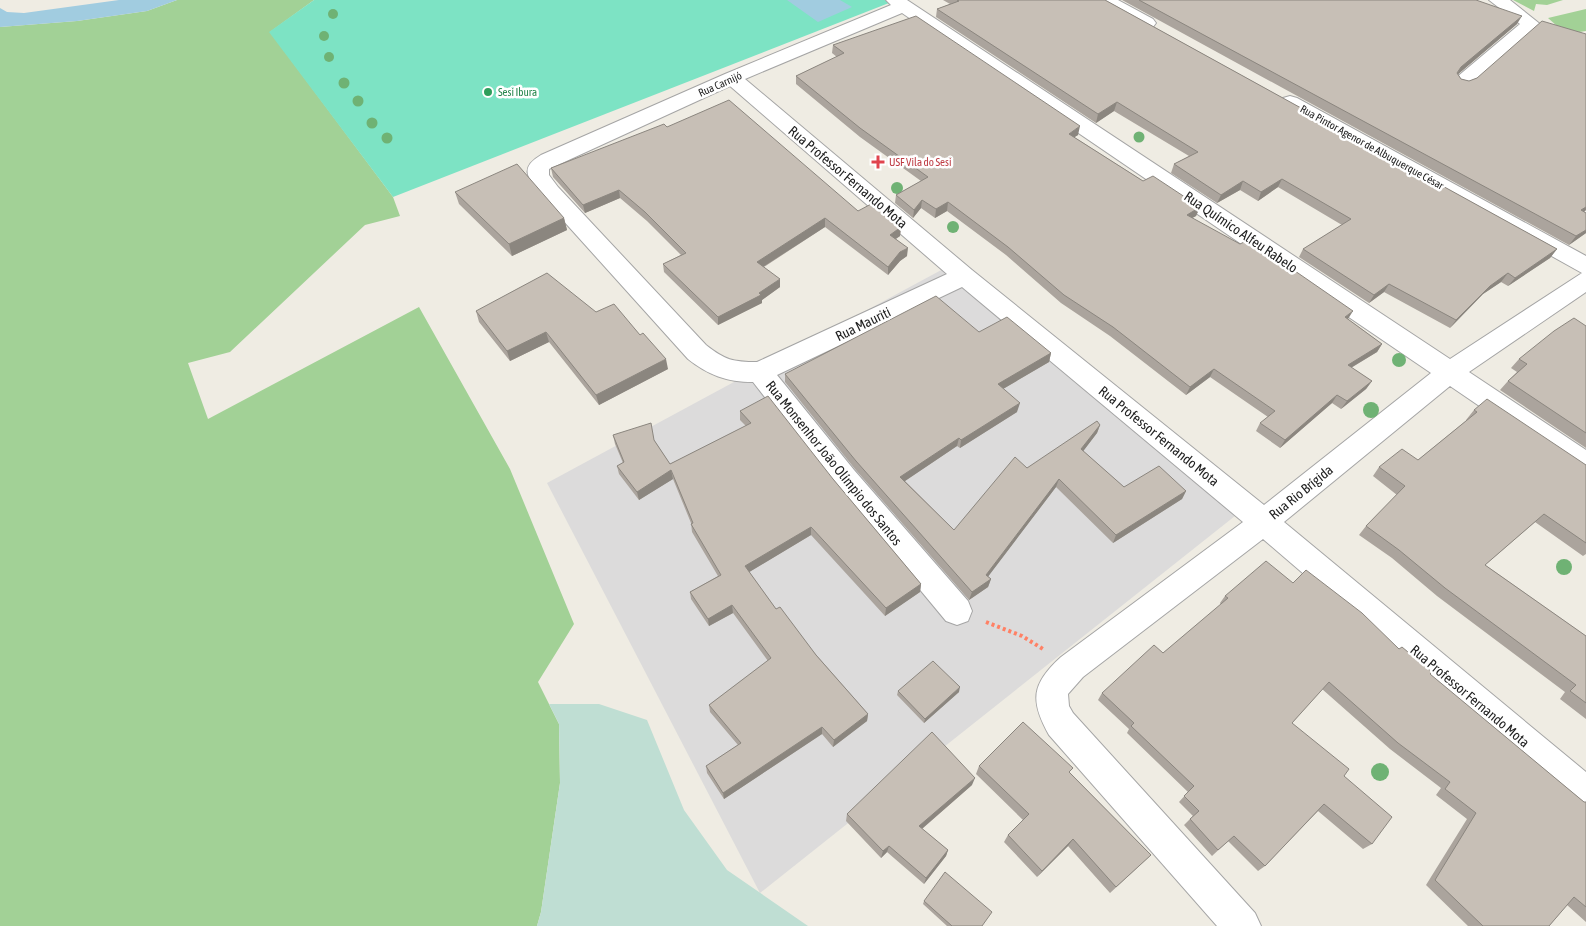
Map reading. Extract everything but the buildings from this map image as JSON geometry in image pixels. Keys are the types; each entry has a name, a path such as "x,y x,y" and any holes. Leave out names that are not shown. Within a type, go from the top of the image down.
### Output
{"street":[{"path":"1105,0 1164,33"},
{"path":"1464,81 1531,24 1498,0"},
{"name":"Rua Carnijó","path":"538,166 899,3"},
{"name":"Rua Químico Alfeu Rabelo","path":"899,3 1586,464"},
{"name":"Rua Professor Fernando Mota","path":"732,78 964,276 1264,522 1586,794"},
{"name":"Rua Pintor Agenor de Albuquerque César","path":"1276,95 1586,266"},
{"name":"Rua Monsenhor João Olímpio dos Santos","path":"538,166 538,175 550,192 697,352 712,364 727,370 760,372 844,478 957,611"},
{"name":"Rua Mauriti","path":"760,372 964,276"},
{"name":"Rua Rio Brígida","path":"1242,926 1061,724 1054,714 1052,690 1060,678 1072,666 1264,522 1450,372 1586,280"}],"path":[{"path":"957,611 1022,636 1072,666"}],"shaded area":[{"path":"119,0 177,0 147,11 77,21 0,27 0,8 7,12 24,13"},
{"path":"787,0 840,0 852,7 818,22"},
{"path":"945,268 1240,512 760,893 547,483"},
{"path":"549,704 599,704 647,720 684,810 727,870 808,926 537,926 541,912 560,783 559,724"}],"green space":[{"path":"177,0 314,0 270,32 393,197 400,216 365,225 230,352 188,363 208,419 419,307 510,469 574,624 538,682 559,724 560,783 541,912 537,926 0,926 0,27 77,21 147,11"},
{"name":"Sesi Ibura","path":"314,0 885,0 889,3 393,197 269,32"},
{"path":"1513,0 1563,0 1547,5 1536,4 1534,11"},
{"path":"1586,9 1586,31 1566,34 1548,18"}],"place":[{"name":"Sesi Ibura","path":"488,92"},
{"name":"USF Vila do Sesi","path":"878,162"}]}
